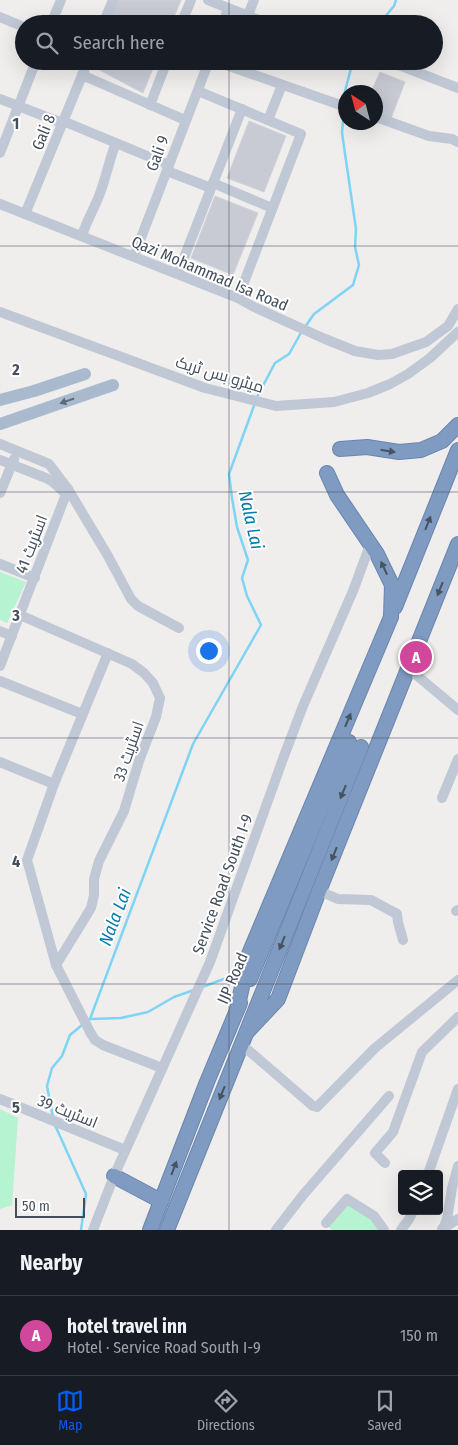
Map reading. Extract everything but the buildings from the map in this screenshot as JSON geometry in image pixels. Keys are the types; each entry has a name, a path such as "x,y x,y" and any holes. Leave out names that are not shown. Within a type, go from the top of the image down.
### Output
{"highway":[{"path":"340,449 367,447 398,452 421,450 442,441 458,425"},
{"path":"237,1010 250,954 391,617 458,450"},
{"path":"327,473 337,495 377,554 392,585 391,617"},
{"path":"244,1038 278,999 319,891 458,544"},
{"name":"IJP Road","path":"150,1230 237,1010 355,744 244,1038 168,1229"},
{"path":"114,1176 161,1202"}],"main road":[{"path":"0,400 85,374"},
{"path":"0,424 113,385"}],"street":[{"path":"55,15 61,0"},
{"path":"107,15 113,0"},
{"path":"185,15 191,0"},
{"path":"208,0 248,15 254,0"},
{"path":"0,18 15,24"},
{"path":"0,153 32,70"},
{"name":"Gali 8","path":"25,214 84,70"},
{"path":"150,105 164,70"},
{"name":"Gali 9","path":"134,256 206,70"},
{"path":"240,70 338,105"},
{"path":"412,70 458,88"},
{"path":"82,75 185,120"},
{"path":"268,120 282,85"},
{"path":"198,90 301,134 238,298"},
{"path":"0,99 116,143 168,168 272,208"},
{"path":"178,273 242,109"},
{"path":"383,120 429,136 452,139 458,142"},
{"path":"82,236 86,222 98,197 116,143"},
{"name":"Qazi Mohammad Isa Road","path":"0,204 178,273 355,351 378,355 392,354 426,342 448,326 458,309"},
{"name":"میٹرو بس ٹریک","path":"0,312 205,388 276,406 334,402 368,393 408,374 430,358 458,332"},
{"name":"میٹرو بس ٹریک","path":"430,358 458,343"},
{"path":"0,444 50,464 108,556 131,599 138,606 179,628"},
{"path":"0,493 17,450"},
{"path":"0,460 53,482 67,492"},
{"name":"اسٹریٹ 41","path":"0,666 67,492"},
{"name":"Service Road South I-9","path":"93,1230 125,1150 210,962 284,756 354,591 370,545"},
{"path":"0,564 35,578"},
{"name":"اسٹریٹ 33","path":"20,615 132,664 153,683 160,698 156,717 139,761 124,811 99,861 94,879 94,895 91,908 56,965"},
{"path":"0,631 12,636"},
{"path":"108,653 54,784 27,860 56,965 95,1040 102,1045 162,1068"},
{"path":"408,668 458,710"},
{"path":"0,681 82,714"},
{"path":"442,798 458,758"},
{"path":"0,762 54,784"},
{"path":"319,891 338,899 371,900 397,914 403,940"},
{"path":"244,1038 317,1107 374,1048 458,980"},
{"path":"385,1162 375,1153 393,1132 422,1052 458,1017"},
{"path":"429,1170 458,1089"},
{"path":"276,1230 303,1195 389,1096"},
{"name":"اسٹریٹ 39","path":"0,1099 125,1150"},
{"path":"443,1230 458,1166"},
{"path":"326,1223 348,1199 374,1216 384,1230"},
{"path":"401,1230 411,1215"},
{"path":"443,1230 458,1219"}],"green space":[{"path":"0,572 26,582 7,623 0,620"},
{"path":"0,1109 18,1118 12,1205 0,1209"},
{"path":"347,1199 384,1230 332,1230 326,1223"}],"waterway":[{"name":"Nala Lai","path":"386,15 394,6 396,0"},
{"name":"Nala Lai","path":"347,85 351,70"},
{"name":"Nala Lai","path":"305,327 314,314 353,285 359,265 355,247 356,229 342,130"},
{"name":"Nala Lai","path":"257,397 275,363 289,354 302,331"},
{"name":"Nala Lai","path":"88,1020 90,1019 193,744 261,625 247,596 242,578 248,560 237,527 229,474 255,403"},
{"name":"Nala Lai","path":"202,987 224,979"},
{"name":"Nala Lai","path":"91,1019 121,1018 148,1012 174,997 194,990"},
{"name":"Nala Lai","path":"53,1117 47,1086 52,1068 62,1056 70,1035 82,1025"},
{"name":"Nala Lai","path":"55,1125 86,1194 81,1230"}],"place":[{"name":"hotel travel inn","path":"416,657"}]}
